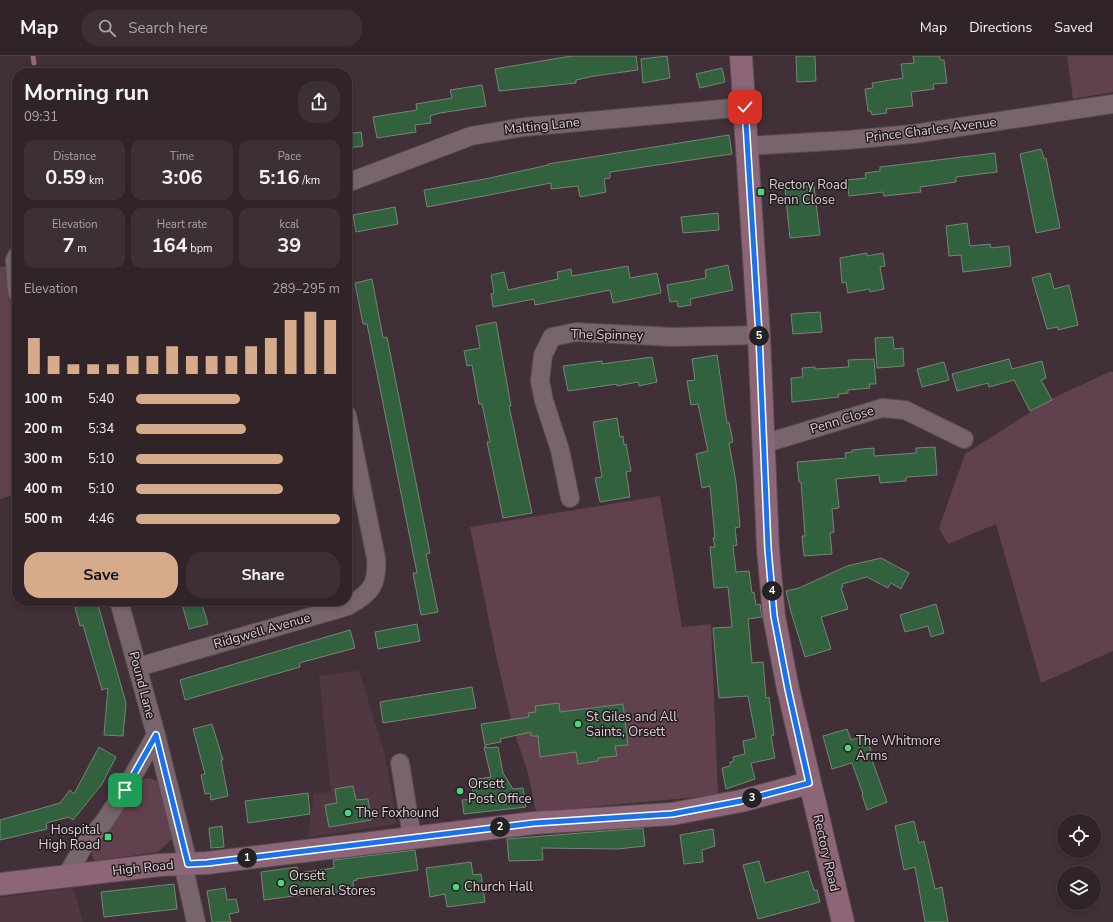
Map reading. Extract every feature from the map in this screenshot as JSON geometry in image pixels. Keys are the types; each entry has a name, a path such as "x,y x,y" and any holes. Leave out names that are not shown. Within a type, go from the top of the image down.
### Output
{"main road":[{"name":"Rectory Road","path":"741,56 759,335 768,549 774,616 788,689 809,783 843,922"},
{"name":"High Road","path":"0,884 66,876 207,863 534,823 672,814 741,801 809,783"}],"street":[{"name":"Prince Charles Avenue","path":"747,146 848,140 913,134 1113,104"},
{"name":"Malting Lane","path":"352,181 471,136 524,127 745,107"},
{"name":"The Spinney","path":"570,498 560,450 544,401 540,381 543,356 552,337 576,332 673,337 759,335"},
{"name":"Penn Close","path":"763,444 882,408 905,410 964,439"},
{"name":"Ridgwell Avenue","path":"352,440 376,558 376,580 366,596 352,604"},
{"name":"Pound Lane","path":"120,606 156,735 185,864 196,922"},
{"name":"Ridgwell Avenue","path":"138,667 348,606"},
{"path":"66,876 83,847 104,822 125,790 156,735"},
{"path":"400,763 412,837"}],"shaded area":[{"path":"1067,56 1113,56 1113,92 1073,99"},
{"path":"6,266 12,306 12,495 0,499 0,267"},
{"path":"1111,371 1113,372 1113,651 1041,683 996,524 948,544 939,528 965,454 1049,400"},
{"path":"660,496 682,627 711,624 718,795 536,812 528,773 513,728 497,660 470,527"},
{"path":"359,671 385,755 397,824 308,837 314,793 325,794 331,790 319,676"},
{"path":"149,778 157,781 161,785 174,837 158,852 95,861 92,856 92,848 141,779"},
{"path":"73,888 83,922 0,922 0,898"}],"building":[{"path":"571,56 636,56 638,70 594,76 576,80 576,83 499,91 495,69"},
{"path":"667,56 670,78 643,83 641,59"},
{"path":"796,56 815,56 816,81 797,82"},
{"path":"913,56 940,56 940,60 944,60 947,83 933,84 934,89 911,92 913,106 886,109 887,113 872,115 871,111 868,111 865,89 873,88 872,83 903,78 901,64 914,63"},
{"path":"722,68 725,82 700,88 696,74"},
{"path":"482,85 486,106 440,113 430,116 431,123 415,125 416,132 377,138 373,117 417,110 416,104 452,98 450,90"},
{"path":"361,132 363,146 352,147 352,133"},
{"path":"729,135 732,154 610,172 610,178 604,179 606,192 580,197 578,186 551,189 551,183 427,207 424,190 490,178 548,164"},
{"path":"1041,149 1044,159 1046,158 1060,228 1036,233 1020,154"},
{"path":"995,153 997,172 956,177 956,182 920,187 921,192 884,196 883,192 849,196 847,180 866,178 865,173 880,171 880,167"},
{"path":"814,186 820,235 790,238 785,189"},
{"path":"395,207 398,224 356,232 353,215"},
{"path":"718,213 719,230 683,233 681,217"},
{"path":"967,223 970,246 990,244 991,248 1009,246 1011,266 963,272 961,255 949,256 946,226"},
{"path":"867,253 867,256 883,253 885,266 880,267 884,289 870,292 869,289 848,293 846,282 842,283 840,258"},
{"path":"728,265 733,290 690,299 691,305 678,307 677,301 670,302 667,285 706,278 705,270"},
{"path":"628,266 630,278 657,273 661,293 613,303 610,290 535,305 534,299 493,307 491,294 494,293 491,275 504,272 508,290 558,279 557,272 571,269 572,276"},
{"path":"1050,273 1054,289 1069,285 1078,325 1058,330 1058,327 1047,329 1032,278"},
{"path":"372,279 383,338 387,337 430,553 426,554 438,612 421,615 413,573 417,573 367,324 363,324 355,283"},
{"path":"820,312 822,332 793,334 791,314"},
{"path":"496,322 511,406 509,406 532,513 503,518 487,442 490,442 482,404 479,404 472,365 467,366 464,351 480,348 476,326"},
{"path":"893,337 894,349 903,348 904,366 877,368 875,338"},
{"path":"717,355 727,423 729,422 733,442 729,443 736,482 740,527 735,528 737,545 733,546 736,572 749,571 752,593 754,592 756,605 760,604 762,617 748,619 752,663 763,662 766,698 769,697 774,735 771,736 775,758 751,763 755,779 726,789 722,768 730,766 730,762 734,761 733,757 745,754 743,741 756,738 748,696 719,698 713,628 732,627 728,587 714,588 710,547 715,547 713,538 715,538 710,486 702,488 696,454 708,451 698,404 691,405 687,381 695,380 692,359"},
{"path":"652,357 657,382 639,386 638,382 617,386 617,384 568,391 563,366 602,361 602,364"},
{"path":"874,359 876,384 869,384 870,388 848,390 848,393 838,394 839,397 792,402 791,378 803,377 802,368 815,367 815,369 849,367 848,360"},
{"path":"1009,359 1012,369 1042,361 1046,378 1041,380 1052,400 1030,411 1014,380 989,387 988,383 957,391 952,374"},
{"path":"944,362 949,380 922,387 917,369"},
{"path":"617,418 620,437 623,436 624,445 626,444 631,471 626,472 630,497 600,502 595,478 602,477 593,422"},
{"path":"935,447 937,475 906,477 906,481 880,483 879,475 836,479 839,508 832,509 834,532 830,533 832,554 804,556 802,536 805,536 801,482 799,482 797,462 846,458 845,453 852,452 852,450 874,448 874,456 916,453 916,448"},
{"path":"881,558 909,573 901,589 891,583 888,588 867,577 842,584 843,587 841,588 848,609 821,617 831,649 805,657 786,591 799,588 847,566"},
{"path":"936,604 944,633 931,637 928,626 905,632 900,615"},
{"path":"75,606 98,606 126,703 123,736 104,735 108,688 102,690 83,625 80,626"},
{"path":"182,606 203,606 208,624 189,629"},
{"path":"417,624 420,641 378,649 375,632"},
{"path":"350,630 355,648 299,663 300,667 185,700 180,680"},
{"path":"472,687 476,708 383,723 380,702"},
{"name":"St Giles and All Saints, Orsett","path":"559,703 560,712 623,704 628,745 615,746 617,756 598,758 598,761 578,764 576,752 540,757 538,736 531,736 531,732 500,739 501,742 485,745 481,724 529,717 528,713 536,712 535,706"},
{"path":"212,724 223,760 221,760 228,796 211,800 210,793 205,794 201,775 205,774 193,729"},
{"path":"847,729 851,740 866,735 873,757 871,757 887,802 867,810 852,763 832,769 823,736"},
{"path":"486,746 487,748 498,747 503,773 513,789 523,788 526,807 464,814 462,800 474,799 471,780 491,777 484,747"},
{"path":"99,747 116,757 102,784 73,820 69,817 46,823 47,829 0,840 0,820 60,803 70,790 74,794"},
{"name":"The Foxhound","path":"353,786 356,800 368,799 371,820 329,827 325,805 337,803 335,789"},
{"path":"308,793 310,814 248,823 245,801"},
{"path":"914,821 919,843 924,841 935,889 942,887 948,922 925,922 915,867 904,870 895,826"},
{"path":"222,826 224,847 211,848 209,828"},
{"path":"643,828 645,846 618,849 542,848 543,860 509,861 507,839"},
{"path":"713,829 715,846 702,850 703,862 684,864 680,835"},
{"path":"415,850 418,870 356,879 357,880 353,881 354,890 336,892 336,894 317,896 316,893 264,900 261,872 297,867 298,873 334,868 333,860"},
{"path":"759,861 765,883 808,871 814,890 817,890 820,902 758,919 743,865"},
{"name":"Church Hall","path":"471,862 473,875 481,874 485,902 447,907 445,894 430,897 426,868"},
{"path":"174,884 177,909 104,917 101,892"},
{"path":"225,888 227,900 236,899 239,912 229,914 231,922 212,922 207,891"}],"waterway":[{"path":"33,56 34,63"}],"place":[{"name":"Rectory Road Penn Close","path":"761,192"},
{"name":"St Giles and All Saints, Orsett","path":"578,724"},
{"name":"The Whitmore Arms","path":"848,748"},
{"name":"Orsett Post Office","path":"460,791"},
{"name":"The Foxhound","path":"348,813"},
{"name":"Hospital High Road","path":"108,837"},
{"name":"Orsett General Stores","path":"281,883"},
{"name":"Church Hall","path":"456,887"}],"route":[{"path":"125,790 156,735 188,864 207,863 534,823 672,814 741,801 809,783 788,689 774,616 768,549 759,335 745,107"}]}
